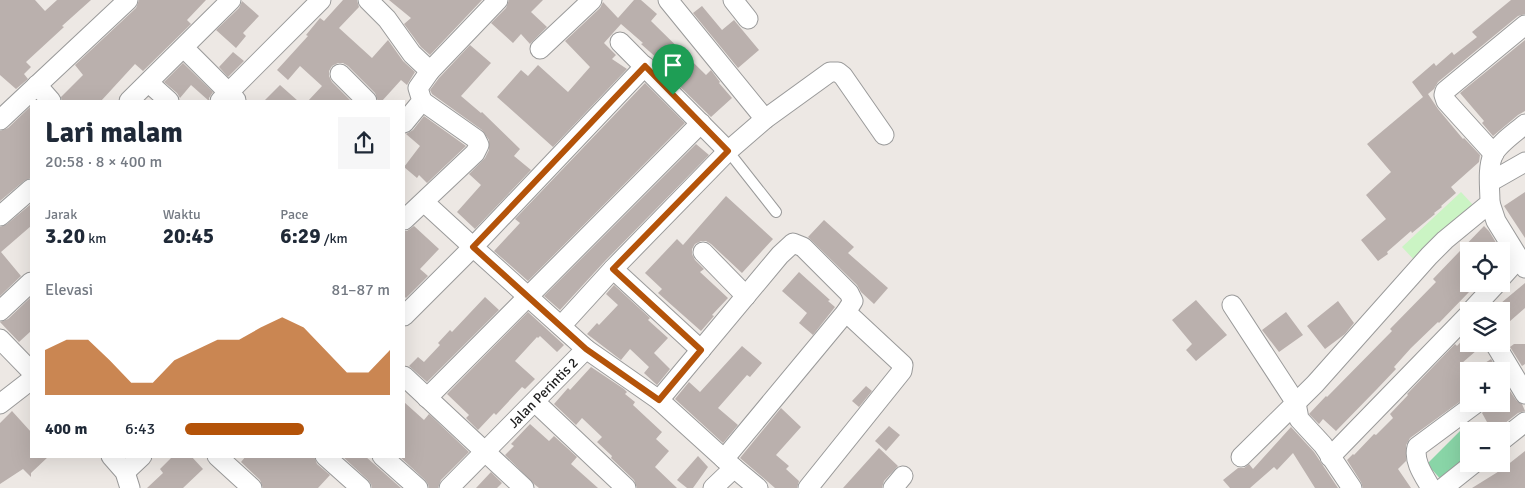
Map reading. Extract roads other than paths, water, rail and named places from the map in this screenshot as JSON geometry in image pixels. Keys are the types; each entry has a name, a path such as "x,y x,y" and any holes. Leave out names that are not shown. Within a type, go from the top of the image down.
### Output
{"street":[{"path":"0,120 128,0"},
{"path":"130,100 231,0"},
{"path":"184,48 229,98 321,0"},
{"path":"368,0 387,20 412,54 430,71"},
{"path":"405,219 475,153 479,145 476,139 422,101 418,88 430,71 498,0"},
{"path":"540,49 592,0"},
{"path":"668,0 764,119"},
{"path":"733,0 748,19"},
{"path":"1494,154 1446,101 1444,95 1446,91 1525,25"},
{"path":"620,42 728,151"},
{"path":"405,315 473,247 645,66"},
{"path":"561,326 613,269 728,151 764,119 830,72 838,72 843,76 884,135"},
{"path":"340,74 366,100"},
{"path":"149,83 168,100"},
{"path":"37,84 50,100"},
{"path":"405,122 422,101"},
{"path":"427,398 701,124"},
{"path":"1510,272 1522,263 1496,221 1490,202 1490,167 1494,154 1519,129 1525,151"},
{"path":"1490,182 1525,162"},
{"path":"0,216 30,190"},
{"path":"424,202 586,349"},
{"path":"1242,456 1315,384 1429,256 1490,202"},
{"path":"659,400 780,255 793,243 803,248 849,293 853,301 846,312 729,463 713,488"},
{"path":"703,252 746,296"},
{"path":"613,269 701,350"},
{"path":"0,311 30,283"},
{"path":"1480,302 1489,292"},
{"path":"1232,305 1296,403 1299,419 1323,445 1352,488"},
{"path":"808,488 902,371 903,365 846,312"},
{"path":"1330,457 1460,323"},
{"path":"0,340 30,370"},
{"name":"Jalan Perintis 2","path":"449,488 586,349 659,400 758,488"},
{"path":"405,377 485,452 512,484"},
{"path":"0,404 30,381"},
{"path":"1510,381 1525,394"},
{"path":"534,402 626,488"},
{"path":"1431,488 1420,469 1416,453 1417,447 1464,412"},
{"path":"1510,434 1525,422"},
{"path":"112,458 127,480 141,458"},
{"path":"219,458 252,488"},
{"path":"327,458 361,488"},
{"path":"384,458 418,488"},
{"path":"1443,488 1463,472"}],"lane":[{"path":"728,151 776,212"}]}
